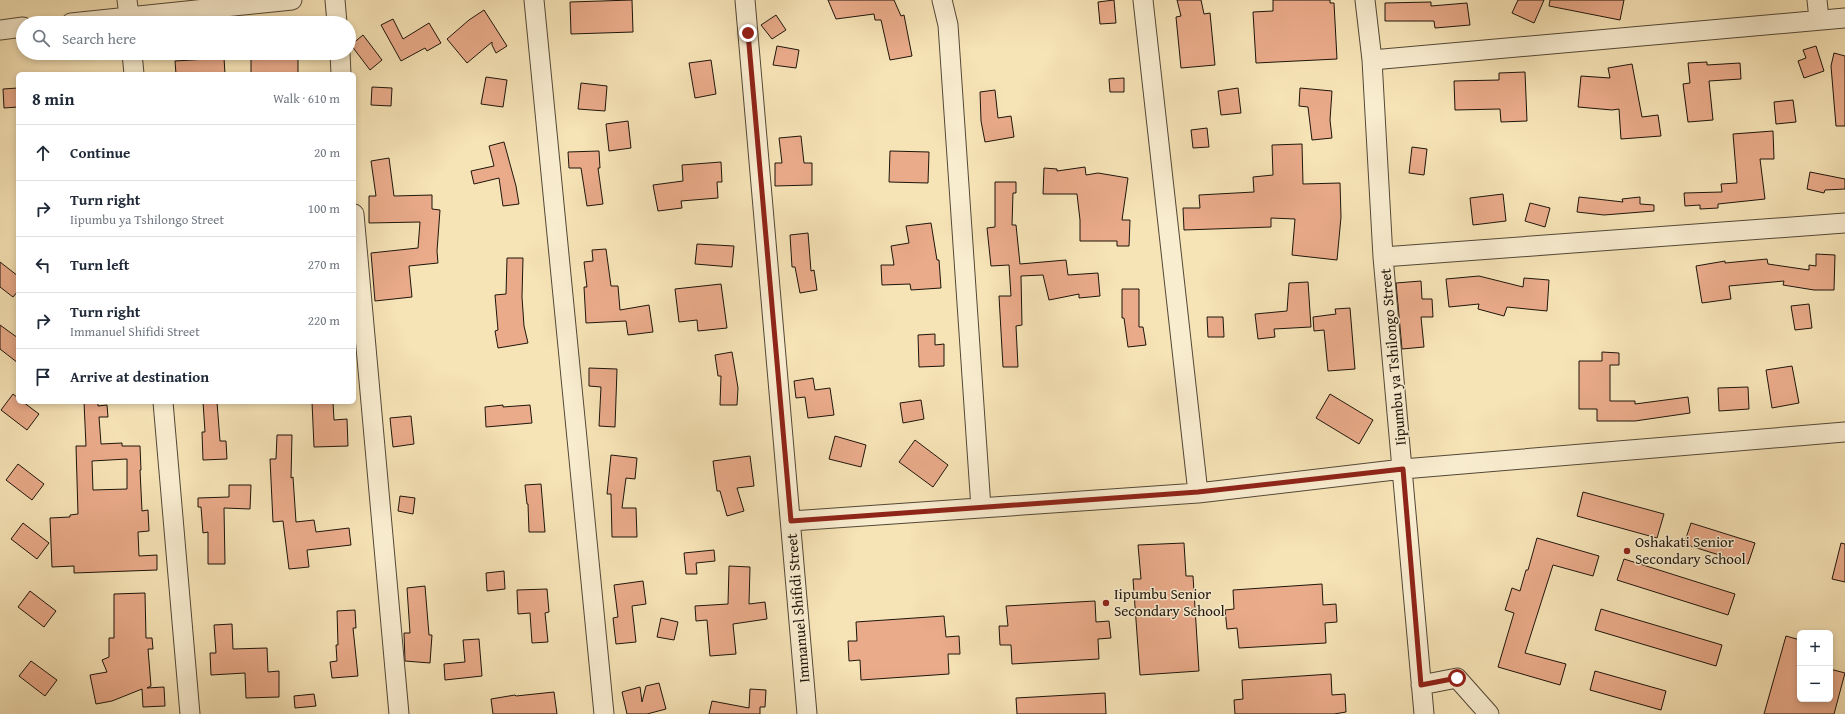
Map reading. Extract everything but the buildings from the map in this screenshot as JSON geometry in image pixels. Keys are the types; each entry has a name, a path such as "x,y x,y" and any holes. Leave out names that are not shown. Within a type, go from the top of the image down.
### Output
{"street":[{"path":"112,16 129,13 292,0"},
{"path":"335,0 336,16"},
{"path":"534,0 604,714"},
{"name":"Immanuel Shifidi Street","path":"745,0 807,714"},
{"path":"942,0 948,25 981,508"},
{"path":"1143,0 1198,492"},
{"name":"Iipumbu ya Tshilongo Street","path":"1365,0 1372,60 1383,257 1424,714"},
{"path":"1817,0 1819,20"},
{"path":"1372,60 1845,18"},
{"path":"0,30 16,28"},
{"path":"133,60 134,72"},
{"path":"341,60 342,72"},
{"path":"1383,257 1845,223"},
{"path":"356,236 399,714"},
{"path":"163,404 190,714"},
{"path":"791,521 1198,492 1403,469 1845,432"},
{"path":"1421,685 1457,678 1489,714"}],"place":[{"name":"Oshakati Senior Secondary School","path":"1627,551"},
{"name":"Iipumbu Senior Secondary School","path":"1106,603"}],"route":[{"path":"748,33 791,521 1198,492 1403,469 1421,685 1457,678"}]}
